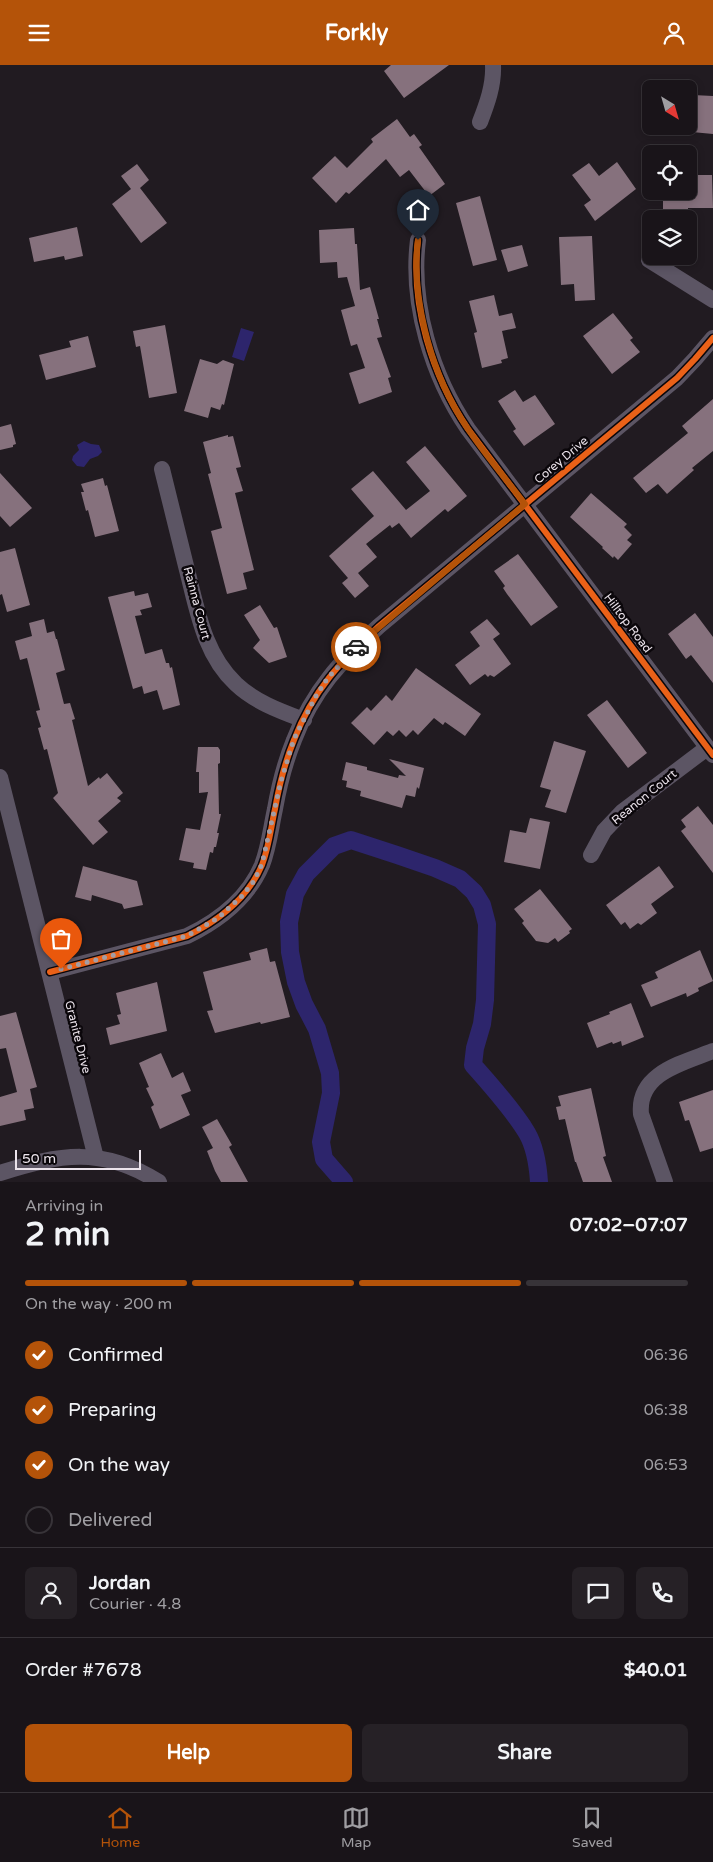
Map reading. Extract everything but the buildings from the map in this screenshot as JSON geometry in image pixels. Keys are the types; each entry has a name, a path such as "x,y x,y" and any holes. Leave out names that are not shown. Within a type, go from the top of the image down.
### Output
{"street":[{"path":"480,122 491,85 493,65"},
{"name":"Hilltop Road","path":"418,240 416,276 421,311 431,351 444,388 468,429 710,751"},
{"path":"658,265 713,300"},
{"name":"Corey Drive","path":"50,972 187,936 203,928 231,908 254,881 262,864 281,781 294,739 327,679 340,663 357,646 677,378 713,337"},
{"name":"Rainna Court","path":"162,469 202,625 212,653 223,670 247,693 279,710 304,720"},
{"name":"Reanon Court","path":"591,855 604,831 622,812 710,751"},
{"name":"Granite Drive","path":"0,777 96,1158"},
{"path":"665,1182 641,1114 640,1104 643,1095 647,1085 665,1070 713,1051"},
{"path":"0,1173 48,1159 65,1157 96,1158 132,1167 159,1182"}],"shaded area":[{"path":"241,328 254,332 244,361 232,357"},
{"path":"84,441 99,445 102,452 90,459 84,467 77,466 72,460 79,450 77,445"}],"waterway":[{"path":"344,1182 324,1159 321,1142 331,1093 330,1073 317,1029 304,1004 296,982 290,952 289,922 295,894 306,874 334,846 351,840 435,868 460,879 474,892 482,905 487,924 485,1000 473,1065 509,1107 527,1133 536,1157 539,1182"}],"cycle path":[{"path":"418,240 416,264 417,289 421,314 434,363 455,408 468,429 713,755"},
{"path":"50,972 187,936 221,916 231,907 249,888 262,865 278,792 291,748 310,706 340,664 379,626 677,378 713,338"}],"way so far":[{"path":"61,969 187,936 218,918 242,896 254,881 262,864 281,781 294,739 327,679 356,647"}],"route":[{"path":"356,647 525,504 468,429 444,388 431,351 418,295 416,276 418,240"}]}
